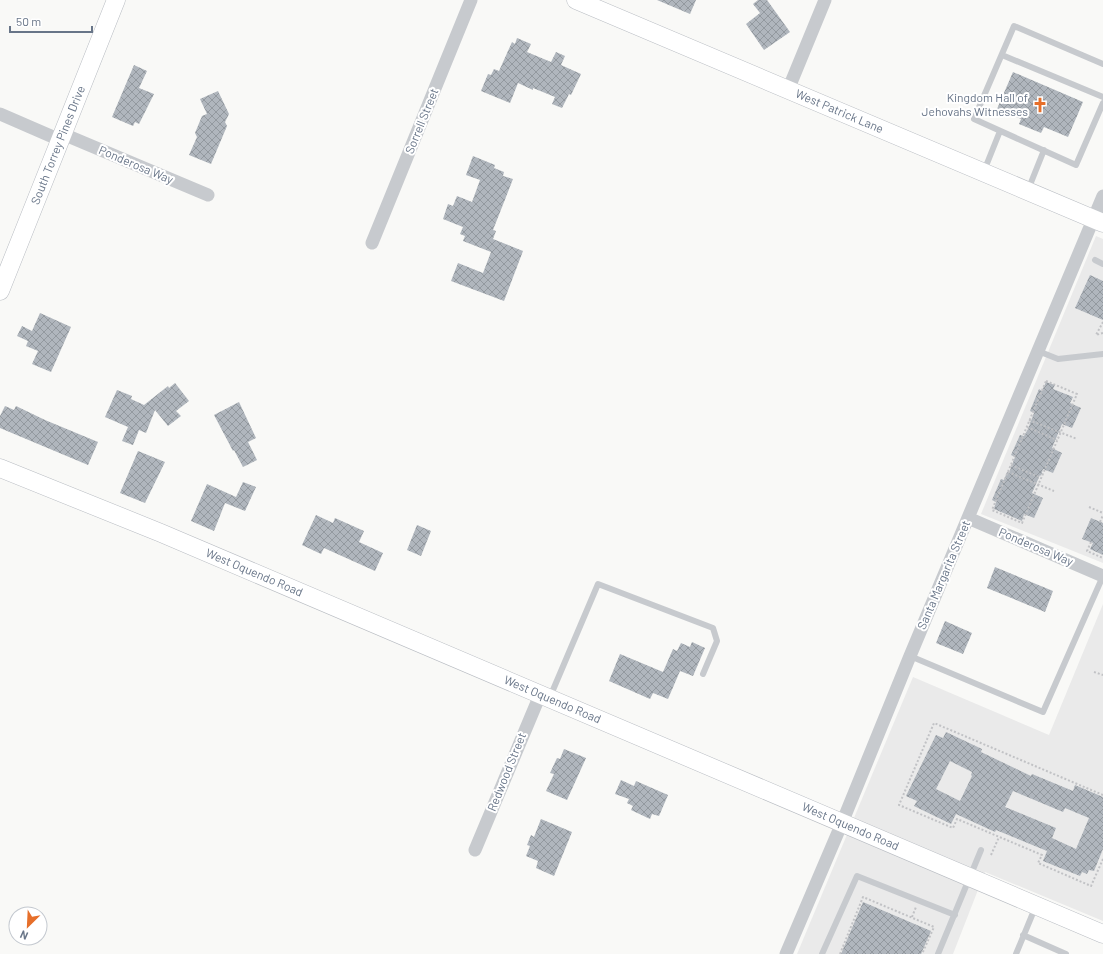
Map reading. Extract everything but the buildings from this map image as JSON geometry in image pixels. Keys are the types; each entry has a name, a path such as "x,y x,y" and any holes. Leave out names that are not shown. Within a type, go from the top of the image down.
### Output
{"street":[{"name":"South Torrey Pines Drive","path":"0,291 116,0"},
{"name":"Sorrell Street","path":"372,243 471,0"},
{"name":"West Patrick Lane","path":"576,0 1098,221"},
{"path":"788,90 825,0"},
{"name":"Ponderosa Way","path":"0,114 208,195"},
{"name":"Santa Margarita Street","path":"786,954 1038,351 1098,221 1103,196"},
{"name":"West Oquendo Road","path":"0,468 161,533 1103,934"},
{"name":"Ponderosa Way","path":"968,518 1103,576"},
{"name":"Redwood Street","path":"475,850 545,697"}],"lane":[{"path":"1103,64 1014,26 974,119 1076,165 1103,104"},
{"path":"1002,55 1103,98"},
{"path":"984,173 1000,131"},
{"path":"1027,191 1044,150"},
{"path":"1095,260 1103,264"},
{"path":"1038,351 1058,359 1103,354"},
{"path":"910,656 1043,712 1103,576"},
{"path":"545,697 598,584 713,628 717,641 703,674"},
{"path":"938,954 982,850"},
{"path":"822,954 857,876 955,915"},
{"path":"1016,954 1036,906"},
{"path":"1023,935 1066,954"}],"path":[{"path":"1103,322 1096,335 1103,333"},
{"path":"1046,381 1077,394 1022,523 992,510 1026,427 1046,381"},
{"path":"1029,420 1077,439"},
{"path":"1026,427 1057,440"},
{"path":"1010,465 1041,478"},
{"path":"1008,472 1054,491"},
{"path":"1089,507 1103,514 1100,522"},
{"path":"1091,542 1087,551 1103,558"},
{"path":"1094,672 1103,675"},
{"path":"1103,794 934,723 899,805 953,828 957,819 1042,855 1038,864 1092,886 1103,859"},
{"path":"991,854 998,837"},
{"path":"840,954 863,897 934,927 922,954"}],"shaded area":[{"path":"1096,236 1103,239 1103,563 981,514"},
{"path":"1103,604 1103,921 985,872 953,954 797,954 913,677 1049,735"}],"place":[{"name":"Kingdom Hall of Jehovahs Witnesses","path":"1040,105"}]}
